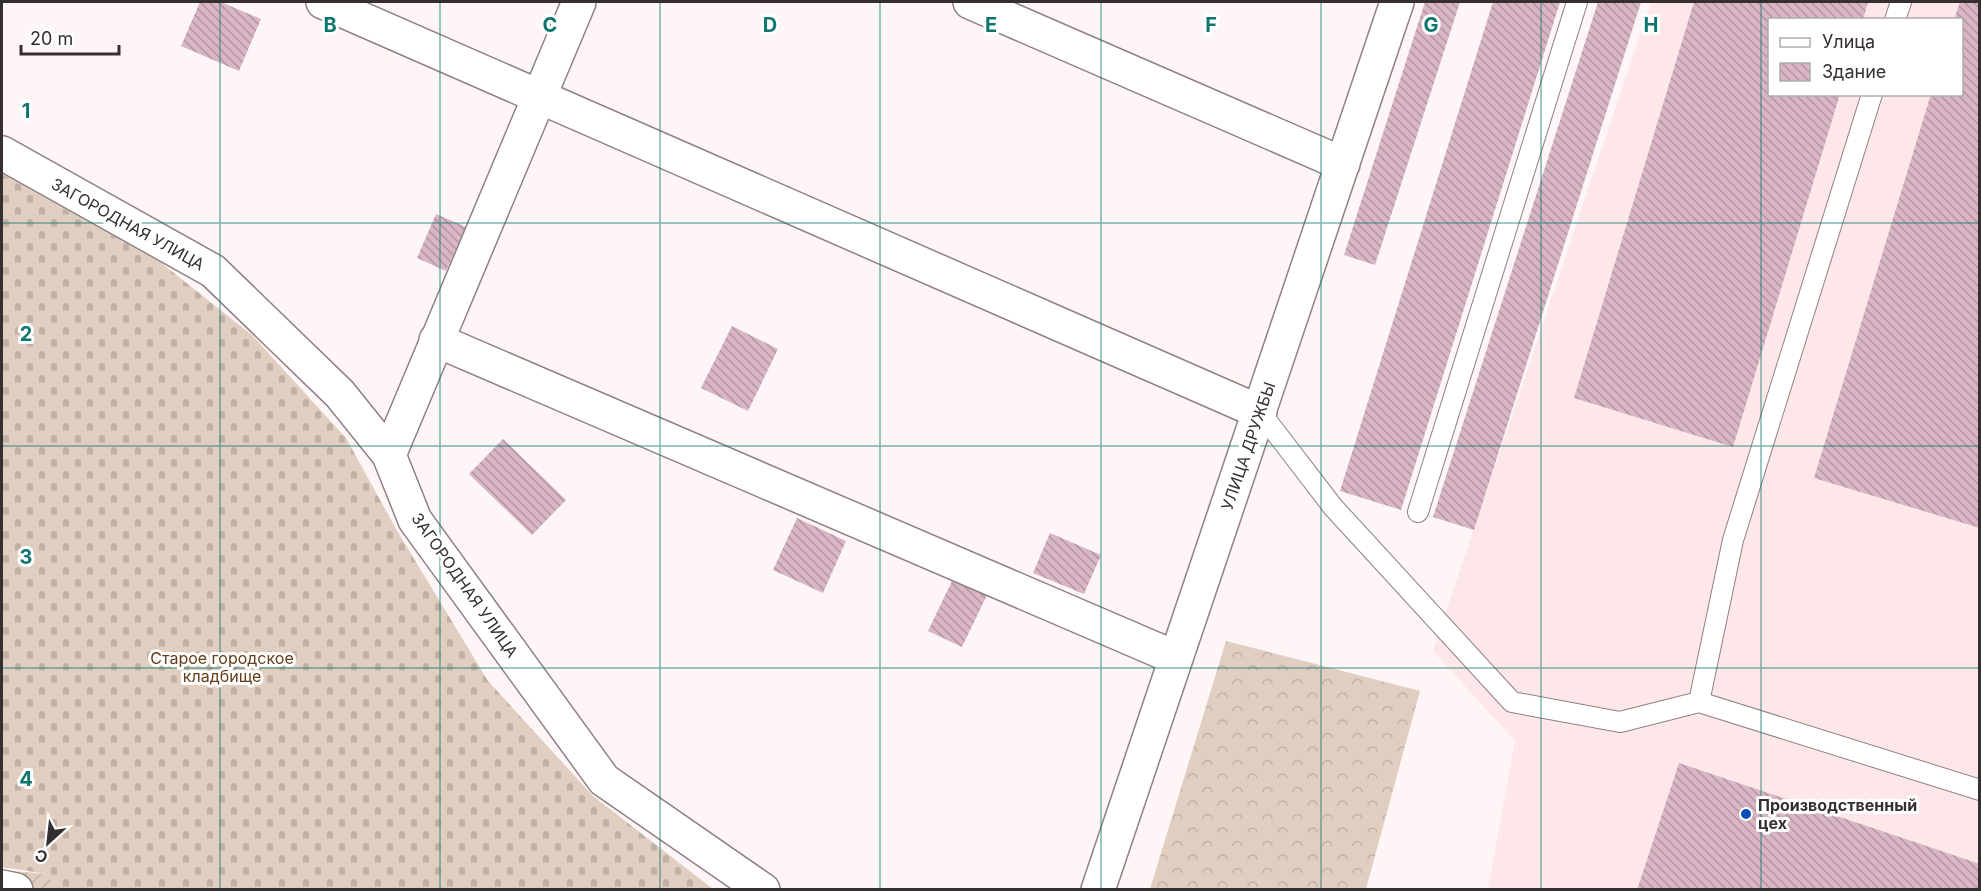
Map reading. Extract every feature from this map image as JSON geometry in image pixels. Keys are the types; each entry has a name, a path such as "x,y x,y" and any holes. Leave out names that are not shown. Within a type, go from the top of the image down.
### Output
{"street":[{"path":"323,2 1260,412"},
{"path":"389,455 579,2"},
{"path":"970,2 1343,164"},
{"name":"УЛИЦА ДРУЖБЫ","path":"1098,890 1396,2"},
{"name":"ЗАГОРОДНАЯ УЛИЦА","path":"2,153 213,271 340,394 389,455 416,520 604,780 763,890"},
{"path":"436,340 1176,658"},
{"path":"2,887 16,890"}],"lane":[{"path":"1418,512 1576,2"},
{"path":"1896,18 1901,2"},
{"path":"1699,702 1733,540 1871,96"},
{"path":"1260,412 1333,507 1512,702 1620,722 1699,702 1980,790"}],"shaded area":[{"path":"1651,2 1979,2 1979,889 1488,889 1515,741 1433,651"}],"green space":[{"name":"Старое городское кладбище","path":"2,174 160,262 252,335 346,438 396,529 488,681 593,796 713,889 56,890 47,874 2,867"},
{"path":"1226,641 1420,691 1366,889 1150,889"},
{"path":"2,870 47,874 56,889 2,889"}],"building":[{"path":"200,2 221,2 261,19 239,71 181,46"},
{"path":"1425,2 1460,2 1375,265 1344,255"},
{"path":"1493,2 1560,2 1401,510 1340,491"},
{"path":"1598,2 1641,2 1474,530 1433,517"},
{"path":"1694,2 1868,2 1864,18 1768,18 1768,96 1839,96 1733,447 1574,398"},
{"path":"1960,2 1980,2 1980,528 1814,478 1930,96 1963,96 1963,18 1955,18"},
{"path":"436,214 466,227 446,271 417,258"},
{"path":"732,326 778,349 748,411 701,388"},
{"path":"503,439 566,500 532,535 469,474"},
{"path":"797,518 846,541 823,593 773,570"},
{"path":"1050,533 1101,555 1084,594 1033,573"},
{"path":"953,579 987,595 962,647 928,631"},
{"name":"Производственный цех","path":"1679,763 1980,864 1980,890 1637,890"}],"place":[{"name":"Производственный цех","path":"1746,814"}]}
